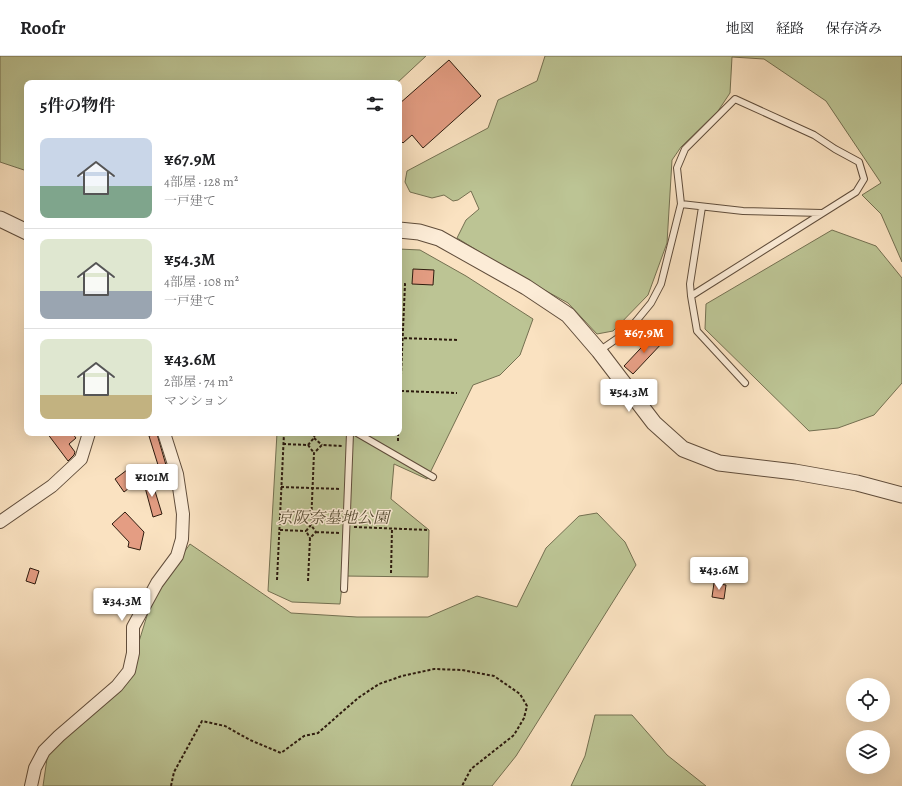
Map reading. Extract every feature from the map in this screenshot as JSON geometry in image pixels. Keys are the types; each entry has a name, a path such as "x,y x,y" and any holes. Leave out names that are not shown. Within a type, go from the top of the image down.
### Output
{"street":[{"path":"0,219 24,231"},
{"path":"402,230 419,232 439,238 526,286 568,315 599,351 654,423 683,449 719,463 795,472 857,483 902,495"},
{"path":"0,522 52,486 81,459 87,436"},
{"path":"32,786 35,768 44,751 59,736 117,686 128,671 134,653 133,627 157,583 177,556 182,538 183,514 177,474 165,436"}],"lane":[{"path":"599,351 628,331 651,303 661,284 681,204 677,168 685,149 735,99 814,135 835,149 859,162 864,179 856,192 691,296"},
{"path":"681,204 743,211 822,213"},
{"path":"702,207 690,284 697,331 745,383"},
{"path":"344,589 350,436"},
{"path":"362,436 433,477"}],"path":[{"path":"402,284 405,284 402,338 458,340"},
{"path":"402,391 458,393"},
{"path":"277,580 284,436"},
{"path":"398,436 398,441"},
{"path":"308,445 314,438 322,445 350,447"},
{"path":"283,444 308,445"},
{"path":"306,531 311,525 314,454 308,445"},
{"path":"314,454 322,445"},
{"path":"282,487 348,490"},
{"path":"311,525 316,532"},
{"path":"391,573 392,529"},
{"path":"310,538 316,532 392,529 429,530"},
{"path":"280,530 306,531"},
{"path":"306,531 310,538 308,581"},
{"path":"171,786 174,772 202,720 226,726 250,740 281,752 304,736 318,733 358,698 379,684 402,676 434,669 462,670 494,676 520,694 527,706 524,718 514,735 471,769 462,786"}],"green space":[{"path":"0,56 426,56 400,80 24,80 24,170 0,162"},
{"path":"545,56 902,56 902,262 881,214 862,195 881,183 826,101 764,59 732,57 730,93 718,111 681,147 672,160 667,243 648,295 613,331 597,334 568,303 517,275 457,238 466,220 479,209 471,191 458,200 453,201 444,195 432,198 410,192 405,182 407,171 488,128 498,100 537,81"},
{"path":"832,230 876,246 902,278 902,383 874,415 838,428 809,431 705,329 706,304"},
{"name":"京阪奈墓地公園","path":"402,249 420,250 466,276 533,319 520,355 500,375 473,385 427,479 394,464 391,499 429,530 428,577 343,576 340,604 292,602 268,591 277,436 402,436"},
{"path":"597,513 625,542 636,565 516,756 492,786 43,786 48,752 128,677 150,606 171,570 190,544 291,613 357,617 428,617 477,596 517,607 546,548 579,516"},
{"path":"595,715 632,715 667,755 706,786 571,786 585,756"}],"building":[{"path":"449,60 481,96 423,148 412,135 403,143 402,142 402,101"},
{"path":"413,269 434,270 433,285 412,284"},
{"path":"655,333 664,341 633,374 624,366"},
{"path":"49,436 74,436 76,438 69,444 75,452 68,461"},
{"path":"149,436 158,436 170,479 163,481"},
{"path":"127,470 137,482 124,492 115,479"},
{"path":"151,478 162,514 153,517 143,480"},
{"path":"125,512 144,532 140,550 128,547 129,542 112,524"},
{"path":"30,568 39,571 35,584 26,581"},
{"path":"714,583 726,585 724,599 712,597"}]}
